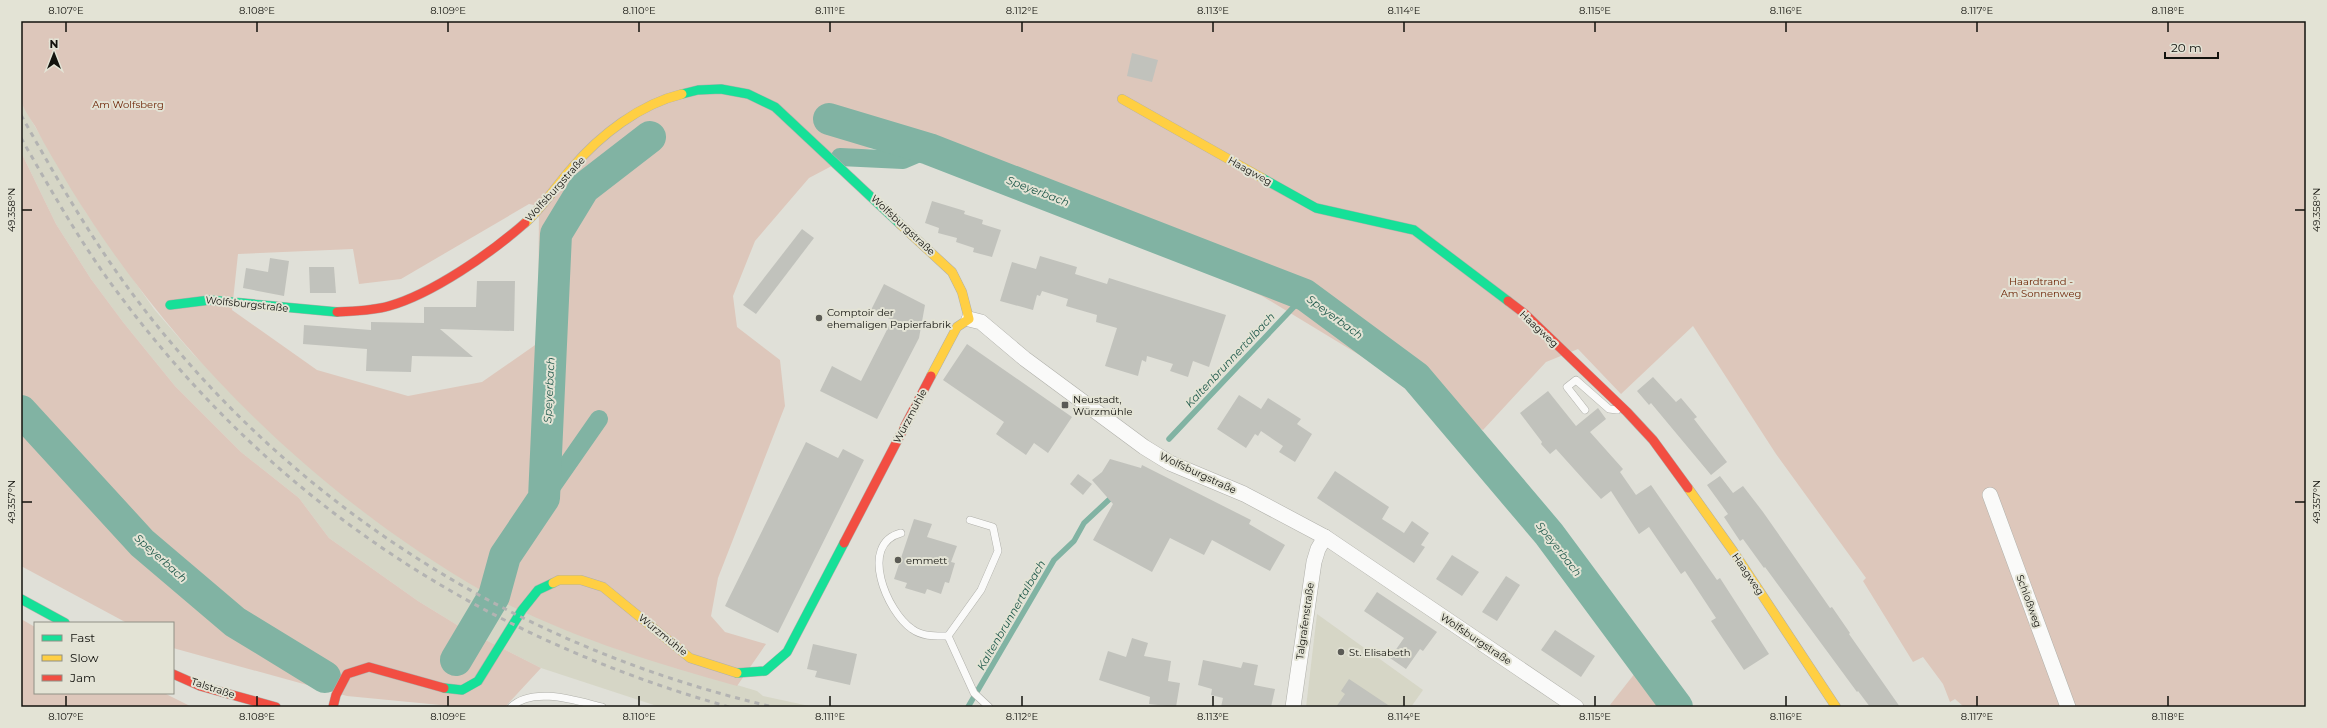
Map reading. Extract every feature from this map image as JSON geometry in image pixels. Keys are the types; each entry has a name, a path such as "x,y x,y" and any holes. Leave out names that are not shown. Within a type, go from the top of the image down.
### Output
{"street":[{"name":"Wolfsburgstraße","path":"170,304 186,300 214,300 297,309 332,311 383,308 403,300 449,276 516,231 536,213 577,162 606,136 662,101 700,90 725,90 744,93 775,107 952,272 964,297 969,319 981,322 1025,359 1151,451 1170,462 1244,494 1325,537 1576,707"},
{"name":"Haagweg","path":"1122,99 1316,208 1414,230 1525,314 1628,412 1653,440 1733,551 1836,707"},
{"name":"Würzmühle","path":"333,707 336,695 347,674 369,667 437,687 462,690 478,681 522,610 538,590 559,580 581,580 604,586 690,658 736,672 765,671 787,652 957,327 969,319"},
{"name":"Schloßweg","path":"1990,495 2068,707"},
{"name":"Talgrafenstraße","path":"1293,707 1314,562 1318,549 1325,537"},
{"path":"21,599 63,622"},
{"name":"Talstraße","path":"174,674 200,686 276,707"}],"lane":[{"path":"1585,410 1567,387 1576,380 1609,409 1628,412"},
{"path":"948,636 981,590 998,551 993,527 970,520"},
{"path":"901,533 891,536 884,543 879,563 880,577 887,598 901,620 914,630 930,636 948,636"},
{"path":"948,636 974,693 987,705"},
{"path":"511,707 515,703 538,697 557,698 602,707"}],"shaded area":[{"path":"21,103 85,211 154,309 193,354 298,457 353,502 440,564 484,592 539,618 620,650 757,691 763,696 814,707 660,707 541,668 462,628 418,601 329,538 299,498 241,452 175,386 123,322 91,279 56,224 21,152"},
{"name":"St. Elisabeth","path":"1317,614 1423,690 1411,707 1306,707"}],"green space":[{"path":"21,21 2306,21 2306,707 1964,707 1955,699 1950,702 1943,684 1923,657 1913,662 1863,581 1866,578 1776,454 1693,326 1621,394 1578,349 1546,362 1483,430 1262,296 910,141 862,150 809,178 755,241 733,296 737,327 780,360 785,406 718,578 711,616 725,632 766,644 737,686 673,668 576,634 513,607 484,592 422,554 363,512 307,466 253,416 202,363 155,308 111,249 71,189 48,150 22,104 20,77","holes":["529,204 539,206 538,343 482,382 408,396 317,370 232,310 238,254 353,249 359,284 401,279"]},
{"path":"21,152 56,224 91,279 123,322 175,386 241,452 299,498 329,538 418,601 462,628 541,668 505,707 461,707 347,696 174,648 174,622 125,622 21,566"},
{"path":"21,619 34,626 34,694 166,694 192,707 21,707"},
{"path":"1639,668 1670,707 1613,707 1610,705"}],"building":[{"path":"1132,53 1158,60 1152,82 1127,76"},
{"path":"932,201 965,211 964,214 983,220 982,224 1001,230 992,257 973,252 974,248 956,242 957,238 938,233 939,228 925,223"},
{"path":"802,229 814,238 756,314 743,305"},
{"path":"1040,256 1077,267 1075,274 1107,284 1109,278 1226,315 1209,367 1193,361 1188,377 1170,371 1173,364 1147,356 1146,362 1142,360 1138,376 1105,366 1117,328 1096,322 1097,315 1066,306 1068,299 1042,291 1040,296 1037,295 1033,310 1000,301 1012,262 1036,269"},
{"path":"270,258 289,261 284,296 243,288 246,268 268,272"},
{"path":"309,267 334,267 336,293 310,293"},
{"path":"477,281 515,281 514,331 440,329 473,357 412,356 411,372 366,371 367,349 303,344 304,325 371,330 371,322 424,323 424,307 476,307"},
{"path":"884,284 925,305 919,338 877,419 820,391 832,366 861,381 892,320 871,310"},
{"path":"967,344 1072,417 1048,453 1034,443 1026,455 996,434 1004,422 943,380"},
{"path":"1653,377 1676,402 1681,398 1697,417 1694,419 1727,462 1711,475 1651,403 1649,405 1637,391"},
{"path":"1548,391 1576,426 1598,408 1606,419 1590,432 1623,469 1620,472 1636,495 1651,485 1717,580 1720,578 1769,654 1744,670 1711,621 1716,618 1685,571 1681,574 1649,527 1639,534 1611,491 1601,499 1556,449 1550,454 1541,444 1542,442 1520,413"},
{"path":"1239,395 1261,409 1268,398 1301,419 1297,424 1312,434 1295,462 1279,452 1283,446 1261,431 1258,436 1255,434 1246,448 1217,429"},
{"path":"806,442 838,458 843,449 864,460 778,633 725,606"},
{"path":"1110,459 1141,468 1142,465 1251,520 1249,524 1285,545 1270,571 1212,540 1204,555 1170,538 1152,572 1093,540 1113,504 1092,480 1102,472"},
{"path":"1335,471 1389,507 1382,519 1404,533 1412,521 1429,533 1421,545 1425,547 1414,563 1317,498"},
{"path":"1078,474 1092,484 1083,495 1070,484"},
{"path":"1720,476 1733,493 1743,486 1830,608 1832,607 1900,707 1870,707 1858,691 1857,692 1765,567 1764,568 1743,539 1740,541 1724,517 1728,514 1707,485"},
{"path":"914,519 932,524 927,537 957,546 951,562 955,563 949,583 945,582 941,594 927,589 925,594 905,588 907,583 894,579"},
{"path":"1452,555 1479,572 1462,596 1436,579"},
{"path":"1506,576 1520,585 1497,621 1482,612"},
{"path":"1377,592 1437,632 1423,651 1420,649 1406,669 1390,658 1404,638 1364,611"},
{"path":"1555,630 1595,656 1581,677 1541,650"},
{"path":"1132,638 1148,643 1144,656 1171,661 1168,681 1180,683 1176,707 1149,704 1150,697 1099,680 1108,651 1126,657"},
{"path":"813,644 857,654 850,685 815,677 817,671 807,669"},
{"path":"1203,660 1241,668 1243,662 1258,665 1254,685 1275,689 1271,707 1221,707 1223,698 1211,695 1212,689 1198,685"},
{"path":"1349,679 1391,707 1336,707 1345,694 1341,691"}],"waterway":[{"name":"Speyerbach","path":"829,119 929,149 1305,295 1416,377 1549,534 1677,707"},
{"name":"Speyerbach","path":"456,660 494,596 505,556 544,498 556,234 584,188 650,137"},
{"path":"840,157 903,160 929,149"},
{"name":"Kaltenbrunnertalbach","path":"1169,439 1305,295"},
{"name":"Speyerbach","path":"21,411 142,543 235,622 325,677"},
{"path":"544,498 599,419"},
{"name":"Kaltenbrunnertalbach","path":"968,707 1054,560 1074,541 1084,523 1114,495"}],"railway":[{"path":"21,115 90,233 137,300 199,375 267,443 341,505 419,560 502,607 589,648 680,681 773,707"},
{"path":"21,138 67,217 104,274 179,368 244,436 314,497 388,552 467,600 550,642 637,677 729,707"}],"traffic: fast":[{"path":"682,94 698,90 721,89 748,94 775,107 900,224"},
{"path":"1262,178 1316,208 1414,230 1508,301"},
{"path":"170,305 210,300 337,312"},
{"path":"737,673 765,671 787,652 844,543"},
{"path":"444,688 462,690 478,681 522,610 538,590 553,583"},
{"path":"21,599 63,622"}],"traffic: slow":[{"path":"525,223 538,210 583,156 608,133 622,122 651,105 682,94"},
{"path":"1122,99 1262,178"},
{"path":"900,224 952,272 962,292 969,319 957,327 931,376"},
{"path":"1688,488 1733,551 1836,707"},
{"path":"553,583 559,580 581,580 603,587 690,658 737,673"}],"traffic: jam":[{"path":"337,312 383,308 424,292 478,259 525,223"},
{"path":"1508,301 1525,314 1627,412 1653,440 1688,488"},
{"path":"844,543 931,376"},
{"path":"333,707 336,695 347,674 369,667 444,688"},
{"path":"174,674 200,686 276,707"}],"place":[{"name":"Comptoir der ehemaligen Papierfabrik","path":"819,318"},
{"name":"Neustadt, Würzmühle","path":"1065,405"},
{"name":"emmett","path":"898,560"},
{"name":"St. Elisabeth","path":"1341,652"}],"park label":[{"name":"Am Wolfsberg","path":"128,104"},
{"name":"Haardtrand - Am Sonnenweg","path":"2041,286"}]}
